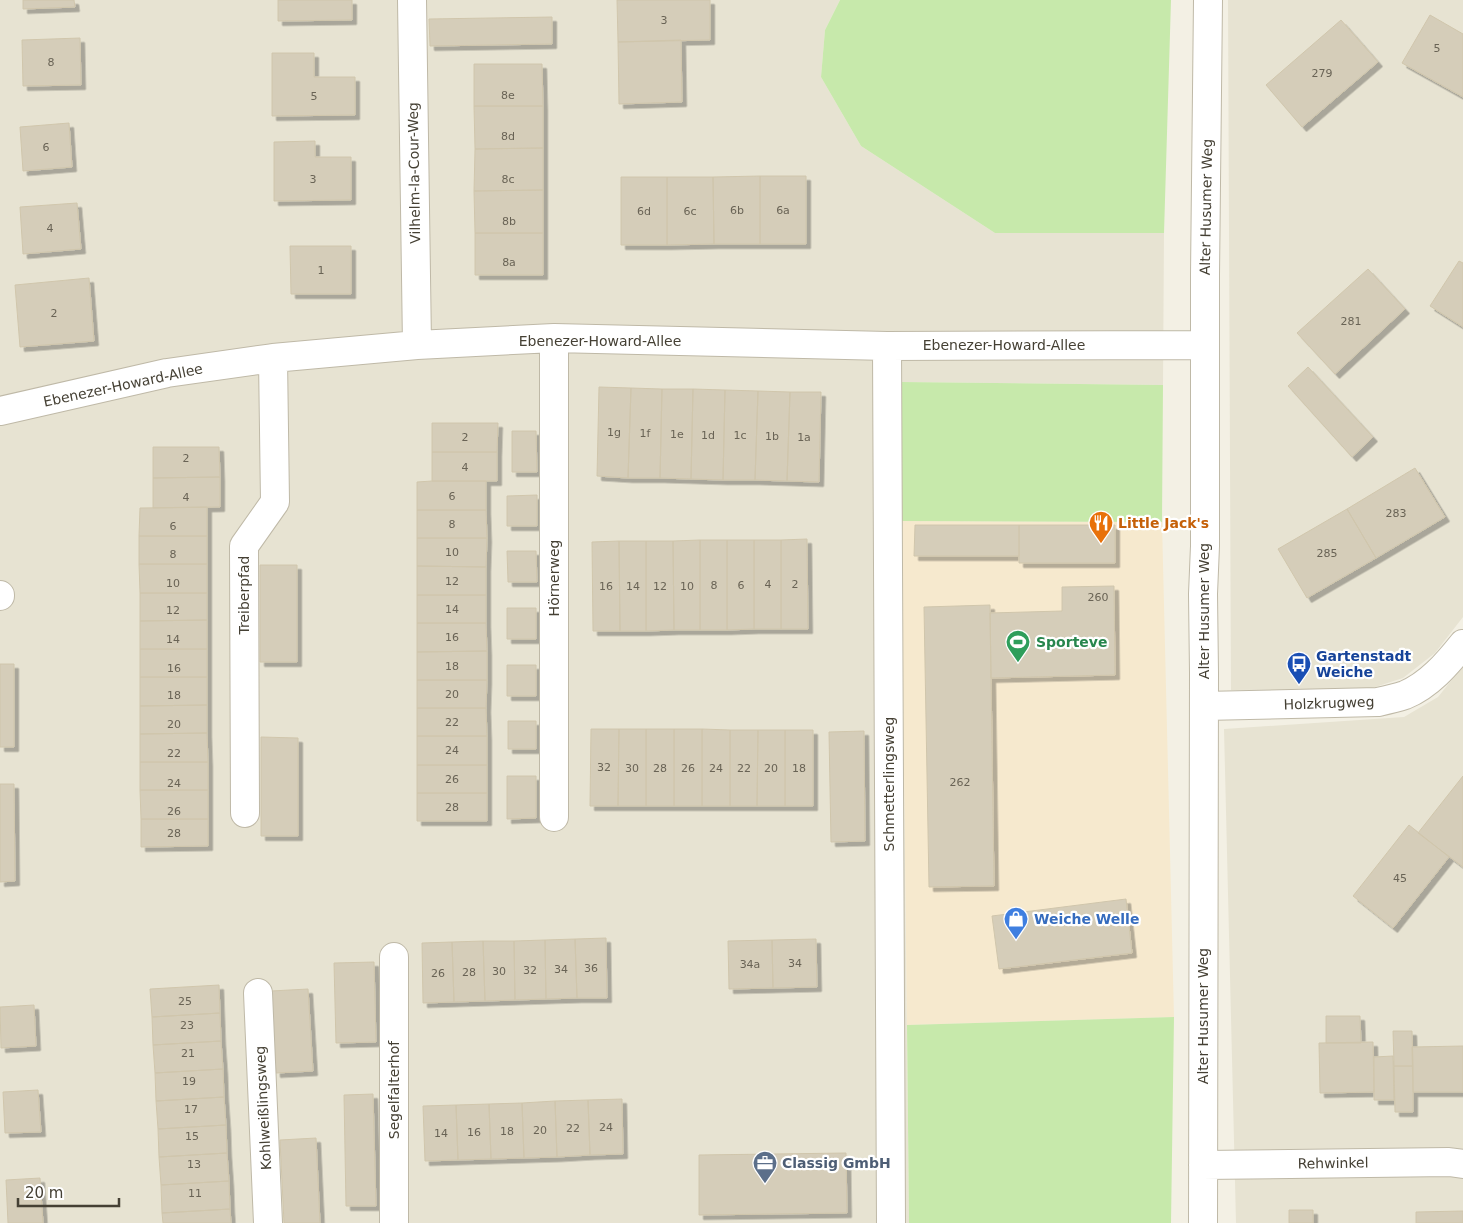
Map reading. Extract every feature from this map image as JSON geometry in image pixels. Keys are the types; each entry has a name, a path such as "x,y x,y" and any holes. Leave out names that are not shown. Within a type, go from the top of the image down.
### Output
{"street":[{"name":"Vilhelm-la-Cour-Weg","path":"412,0 416,345"},
{"name":"Alter Husumer Weg","path":"1203,1223 1203,594 1205,537 1208,0"},
{"name":"Ebenezer-Howard-Allee","path":"0,411 167,373 274,358 416,345 554,338 886,346 1205,345"},
{"name":"Hörnerweg","path":"554,338 554,817"},
{"name":"Schmetterlingsweg","path":"886,346 891,1223"},
{"name":"Treiberpfad","path":"245,813 244,546 275,502 274,358"},
{"name":"Holzkrugweg","path":"1204,706 1378,702 1406,694 1430,680 1463,644"},
{"name":"Segelfalterhof","path":"394,957 394,1223"},
{"name":"Kohlweißlingsweg","path":"258,994 268,1223"},
{"name":"Rehwinkel","path":"1203,1165 1449,1162 1463,1164"}],"shaded area":[{"path":"0,0 840,0 825,30 821,77 861,146 995,233 1164,233 1163,385 902,382 901,521 909,1223 0,1223"},
{"path":"1228,0 1463,0 1463,617 1435,653 1403,678 1369,689 1231,690"},
{"path":"901,521 1162,522 1174,1017 907,1025"},
{"path":"1463,666 1463,1223 1236,1223 1224,729 1404,717 1438,697"}],"green space":[{"path":"840,0 1171,0 1164,233 995,233 861,146 821,77 825,30"},
{"path":"901,382 1163,385 1162,522 901,521"},
{"path":"1174,1017 1171,1223 909,1223 907,1025"}],"building":[{"path":"23,0 74,0 75,7 23,9"},
{"path":"278,0 352,0 352,20 278,21"},
{"path":"617,0 710,0 710,40 618,42"},
{"path":"1430,15 1463,34 1463,97 1402,63"},
{"path":"552,17 552,44 430,46 429,19"},
{"path":"1341,20 1378,62 1302,127 1266,85"},
{"path":"80,38 81,85 23,86 22,40"},
{"path":"681,40 682,102 619,104 618,42"},
{"path":"272,53 314,53 314,77 355,77 355,115 272,116"},
{"path":"474,64 542,64 543,106 474,106"},
{"path":"474,106 543,106 543,148 475,149"},
{"path":"69,123 72,167 23,171 20,127"},
{"path":"315,141 315,157 351,157 351,200 274,201 274,142"},
{"path":"543,148 543,190 474,191 475,149"},
{"path":"760,176 806,176 806,244 760,244"},
{"path":"760,176 760,244 714,244 713,177"},
{"path":"621,177 667,177 667,245 621,245"},
{"path":"667,177 713,177 714,244 667,245"},
{"path":"543,190 543,233 475,233 474,191"},
{"path":"77,203 81,249 23,254 20,207"},
{"path":"475,233 543,233 543,275 475,275"},
{"path":"290,246 351,246 351,294 291,294"},
{"path":"1459,261 1463,263 1463,327 1430,306"},
{"path":"1368,269 1405,309 1335,374 1297,333"},
{"path":"89,278 94,341 20,347 15,285"},
{"path":"1308,367 1373,437 1352,457 1288,386"},
{"path":"599,387 631,388 628,478 597,476"},
{"path":"631,388 662,389 660,478 628,478"},
{"path":"662,389 693,389 691,479 660,478"},
{"path":"693,389 725,390 723,480 691,479"},
{"path":"725,390 758,391 755,480 723,480"},
{"path":"758,391 790,392 787,481 755,480"},
{"path":"790,392 821,392 819,482 787,481"},
{"path":"432,423 498,423 497,452 432,452"},
{"path":"512,431 536,431 537,472 512,472"},
{"path":"153,447 219,447 220,477 153,478"},
{"path":"432,452 497,452 497,481 432,481"},
{"path":"1415,468 1445,517 1376,558 1347,509"},
{"path":"220,477 220,507 153,508 153,478"},
{"path":"486,481 486,510 417,510 417,482"},
{"path":"537,495 537,526 507,526 507,496"},
{"path":"207,507 207,536 139,536 140,508"},
{"path":"1347,509 1376,558 1307,598 1278,549"},
{"path":"417,510 486,510 487,538 417,538"},
{"path":"915,525 1019,525 1019,556 914,556"},
{"path":"1019,525 1115,525 1115,563 1019,563"},
{"path":"139,536 207,536 207,564 139,564"},
{"path":"417,538 487,538 486,567 417,566"},
{"path":"807,539 808,629 781,629 781,540"},
{"path":"700,540 700,630 674,630 673,541"},
{"path":"700,540 727,540 727,630 700,630"},
{"path":"727,540 754,540 754,629 727,630"},
{"path":"754,540 781,540 781,629 754,629"},
{"path":"619,541 646,541 646,631 620,631"},
{"path":"619,541 620,631 593,631 592,542"},
{"path":"646,541 673,541 674,630 646,631"},
{"path":"507,551 536,551 537,582 508,582"},
{"path":"139,564 207,564 207,593 140,593"},
{"path":"260,565 297,565 297,662 260,662"},
{"path":"417,566 486,567 486,595 417,595"},
{"path":"1114,586 1115,675 991,678 990,613 1062,611 1062,587"},
{"path":"140,593 207,593 207,620 140,621"},
{"path":"417,595 486,595 486,623 417,623"},
{"path":"990,605 994,886 929,887 924,607"},
{"path":"507,608 536,608 536,639 507,639"},
{"path":"207,620 207,649 140,649 140,621"},
{"path":"417,623 486,623 487,651 417,652"},
{"path":"140,649 207,649 207,677 140,677"},
{"path":"487,651 487,680 417,680 417,652"},
{"path":"0,664 14,664 14,747 0,747"},
{"path":"507,665 536,665 536,696 507,696"},
{"path":"140,677 207,677 207,705 140,706"},
{"path":"417,680 487,680 486,708 417,708"},
{"path":"207,705 207,733 140,734 140,706"},
{"path":"417,708 486,708 487,736 417,736"},
{"path":"508,721 536,721 536,749 508,749"},
{"path":"591,729 619,729 618,806 590,806"},
{"path":"619,729 646,729 646,806 618,806"},
{"path":"646,729 674,729 674,806 646,806"},
{"path":"674,729 702,729 702,806 674,806"},
{"path":"702,729 730,730 730,806 702,806"},
{"path":"730,730 758,730 757,806 730,806"},
{"path":"758,730 785,730 785,806 757,806"},
{"path":"785,730 813,730 813,806 785,806"},
{"path":"864,731 865,841 831,842 829,732"},
{"path":"207,733 208,762 140,762 140,734"},
{"path":"417,736 487,736 487,765 417,765"},
{"path":"261,737 298,738 298,836 261,836"},
{"path":"140,762 208,762 208,790 140,790"},
{"path":"417,765 487,765 487,793 417,793"},
{"path":"507,776 536,776 536,818 507,819"},
{"path":"1463,776 1463,867 1418,833"},
{"path":"0,784 14,784 15,881 0,882"},
{"path":"140,790 208,790 208,819 141,819"},
{"path":"417,793 487,793 487,821 417,821"},
{"path":"141,819 208,819 208,846 141,847"},
{"path":"1409,825 1449,857 1393,928 1353,896"},
{"path":"1126,899 1132,953 999,969 992,916"},
{"path":"606,938 607,998 577,998 575,939"},
{"path":"575,939 577,998 546,999 545,940"},
{"path":"816,939 817,987 773,988 772,940"},
{"path":"545,940 546,999 515,1000 514,941"},
{"path":"772,940 773,988 729,989 728,941"},
{"path":"483,941 485,1001 454,1002 452,942"},
{"path":"483,941 514,941 515,1000 485,1001"},
{"path":"452,942 454,1002 423,1003 422,943"},
{"path":"374,962 376,1042 336,1043 334,963"},
{"path":"219,985 220,1013 152,1017 150,989"},
{"path":"308,989 313,1071 276,1073 271,991"},
{"path":"34,1005 36,1046 1,1048 0,1007"},
{"path":"220,1013 221,1041 153,1045 152,1017"},
{"path":"1326,1016 1360,1016 1361,1043 1326,1043"},
{"path":"1393,1031 1412,1031 1413,1066 1394,1066"},
{"path":"221,1041 223,1069 155,1073 153,1045"},
{"path":"1373,1042 1374,1092 1320,1093 1319,1043"},
{"path":"1463,1046 1463,1092 1413,1092 1412,1047"},
{"path":"1393,1056 1394,1100 1374,1100 1374,1057"},
{"path":"1394,1066 1413,1066 1413,1112 1395,1112"},
{"path":"223,1069 224,1097 156,1101 155,1073"},
{"path":"38,1090 41,1132 5,1133 3,1092"},
{"path":"373,1094 376,1206 346,1206 344,1095"},
{"path":"224,1097 226,1125 158,1129 156,1101"},
{"path":"622,1099 623,1154 590,1155 588,1100"},
{"path":"588,1100 590,1155 557,1157 555,1101"},
{"path":"555,1101 557,1157 524,1158 522,1103"},
{"path":"522,1103 524,1158 491,1159 489,1104"},
{"path":"489,1104 491,1159 458,1160 456,1105"},
{"path":"456,1105 458,1160 425,1161 423,1106"},
{"path":"226,1125 227,1153 159,1157 158,1129"},
{"path":"316,1138 320,1223 284,1223 280,1140"},
{"path":"227,1153 229,1181 161,1185 159,1157"},
{"path":"846,1153 847,1213 699,1215 699,1155"},
{"path":"40,1178 43,1223 8,1223 6,1180"},
{"path":"229,1181 230,1209 162,1213 161,1185"},
{"path":"230,1209 231,1223 163,1223 162,1213"},
{"path":"1289,1210 1313,1210 1313,1223 1289,1223"},
{"path":"1463,1211 1463,1223 1416,1223 1416,1212"}],"place":[{"name":"Little Jack's","path":"1101,544"},
{"name":"Sporteve","path":"1018,663"},
{"name":"Gartenstadt Weiche","path":"1299,685"},
{"name":"Weiche Welle","path":"1016,940"},
{"name":"Classig GmbH","path":"765,1184"}]}
